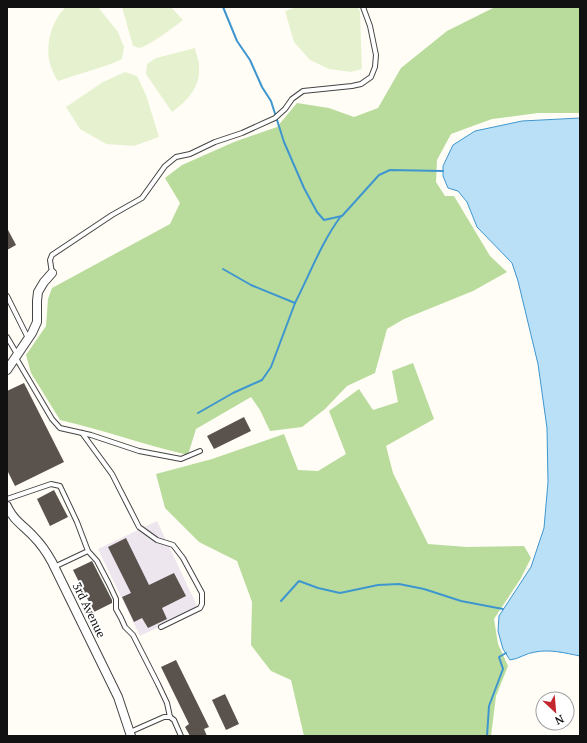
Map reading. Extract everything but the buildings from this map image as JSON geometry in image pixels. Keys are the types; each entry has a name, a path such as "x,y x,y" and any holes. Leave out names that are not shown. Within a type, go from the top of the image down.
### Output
{"street":[{"path":"7,370 37,322 38,292 52,273"},
{"name":"3rd Avenue","path":"8,508 16,521 33,536 46,551 118,696 131,734"}],"lane":[{"path":"52,273 50,260 52,255 112,215 142,198 165,166 176,157 190,154 215,142 271,121 285,109 292,99 302,91 352,86 361,84 371,77 375,67 376,55 370,26 364,7"},
{"path":"7,296 28,338"},
{"path":"7,337 16,356 52,419 60,428 82,433 140,451 181,459 200,451"},
{"path":"82,433 112,474 139,527 157,540 173,545 183,558 202,593 202,604 200,608 161,627"},
{"path":"7,499 51,484 60,486 78,522 88,551 97,561 109,584 116,599 116,608 125,627 133,636 158,684 170,717 174,720 181,736"},
{"path":"54,567 88,551"},
{"path":"131,734 164,717 170,717"}],"shaded area":[{"path":"157,521 198,608 140,636 98,549"}],"green space":[{"path":"66,7 98,7 118,32 124,47 122,59 58,81 51,67 48,51 50,35 56,19"},
{"path":"122,7 171,7 183,20 155,40 139,48 133,46"},
{"path":"297,7 358,7 360,12 362,69 351,72 329,69 310,60 294,42 285,11"},
{"path":"495,7 580,7 580,113 538,113 492,119 451,134 437,160 436,182 445,196 454,196 490,256 507,272 473,291 404,319 387,329 375,373 347,386 325,409 302,427 270,431 260,410 251,397 196,429 188,455 60,420 31,373 26,355 46,326 48,299 52,288 170,224 180,203 165,178 182,165 234,142 277,127 297,103 329,108 354,117 378,108 401,68 447,31"},
{"path":"195,48 199,64 198,80 188,98 172,112 146,74 147,64 156,58"},
{"path":"125,72 137,76 146,95 159,137 134,146 106,144 80,129 66,107 103,82"},
{"path":"413,363 434,419 386,446 393,473 428,544 467,547 524,546 531,558 521,578 494,619 498,644 508,666 496,696 491,736 304,736 291,680 271,671 251,645 252,602 237,561 199,542 165,508 156,474 212,459 284,434 298,470 318,471 346,454 329,411 359,389 373,410 398,402 392,371"}],"water":[{"path":"580,118 580,656 541,651 510,660 503,649 498,631 499,616 531,567 544,528 548,482 547,428 538,364 518,281 512,263 477,227 467,202 458,191 448,188 443,176 443,166 453,145 475,131 522,121"}],"waterway":[{"path":"223,7 237,41 250,60 262,87 271,101 284,142 304,188 317,212 324,220 342,216 379,175 390,170 443,171"},
{"path":"223,269 251,285 295,303 322,248 341,216"},
{"path":"198,413 233,393 262,380 271,367 295,303"},
{"path":"281,601 299,581 318,588 340,593 378,585 399,584 424,589 461,601 503,609"},
{"path":"487,736 489,706 503,669 499,657 506,653"}]}
